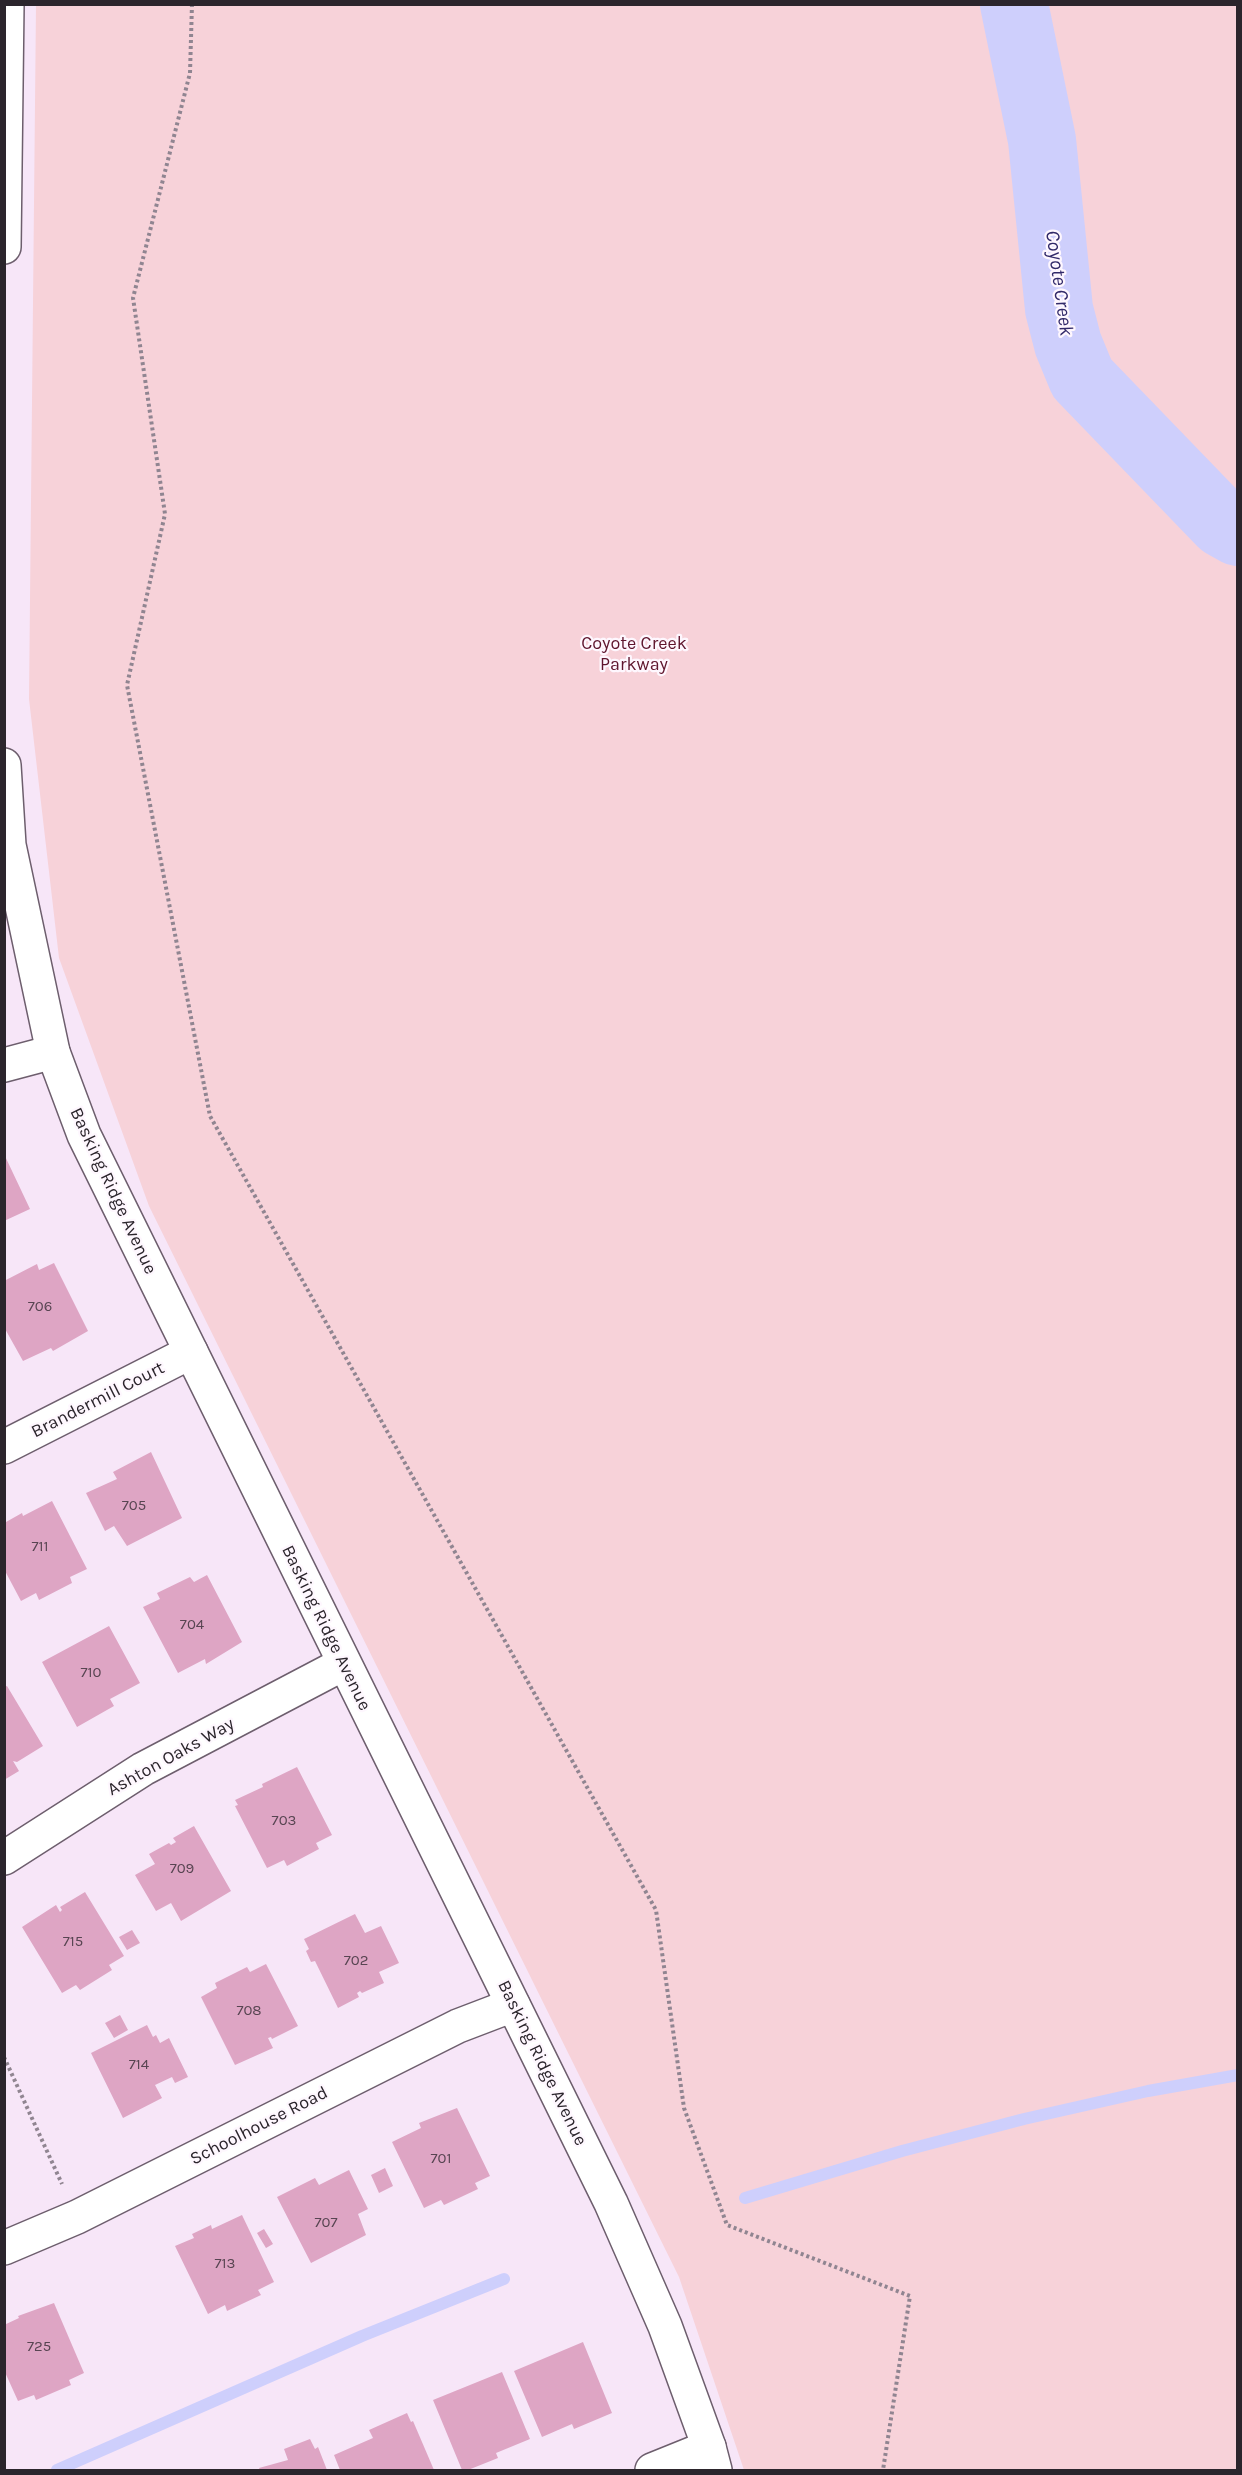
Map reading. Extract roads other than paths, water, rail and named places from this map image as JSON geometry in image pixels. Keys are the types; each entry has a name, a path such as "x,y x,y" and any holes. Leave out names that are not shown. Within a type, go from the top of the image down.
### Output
{"street":[{"path":"4,247 7,4"},
{"name":"Basking Ridge Avenue","path":"4,765 9,845 52,1052 84,1135 343,1664 611,2203 665,2326 712,2459"},
{"path":"4,1065 52,1052"},
{"name":"Brandermill Court","path":"4,1447 191,1353"},
{"name":"Ashton Oaks Way","path":"4,1858 143,1769 343,1664"},
{"name":"Schoolhouse Road","path":"4,2248 77,2217 458,2026 513,2005"},
{"path":"652,2470 712,2459"}],"waterway":[{"name":"Coyote Creek","path":"1014,4 1042,140 1059,309 1068,344 1082,378 1222,523 1238,532"},
{"path":"745,2198 902,2151 1024,2119 1148,2091 1238,2075"},
{"path":"57,2470 362,2336 504,2279"}],"park label":[{"name":"Coyote Creek Parkway","path":"634,654"}]}
